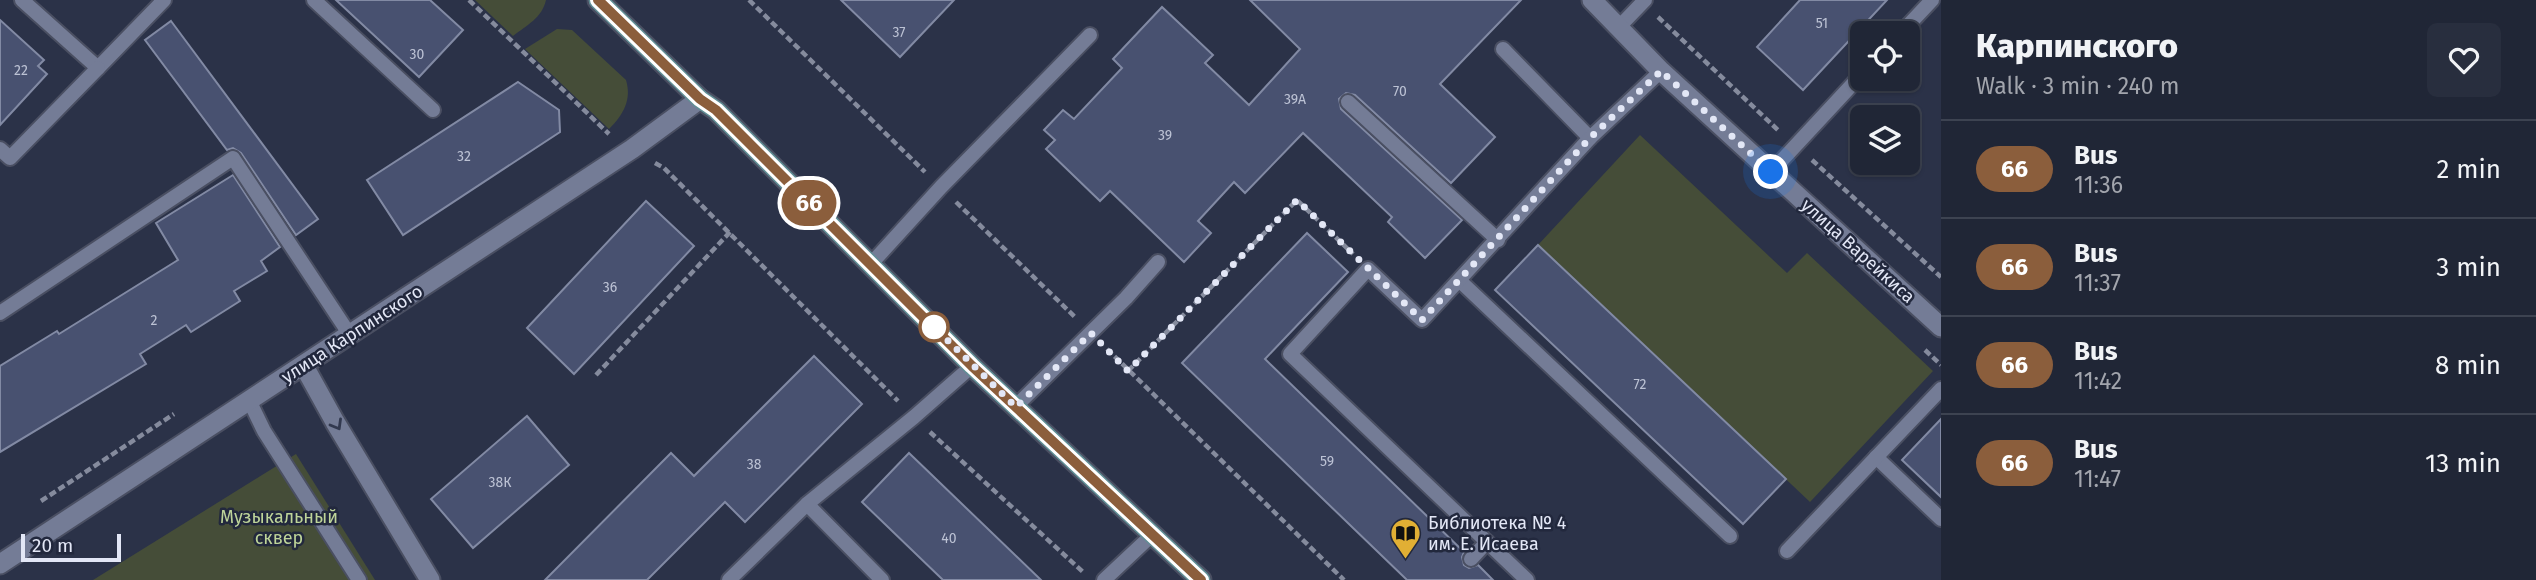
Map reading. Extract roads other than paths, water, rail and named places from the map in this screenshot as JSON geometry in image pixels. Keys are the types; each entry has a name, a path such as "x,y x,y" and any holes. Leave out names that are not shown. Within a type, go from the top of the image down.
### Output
{"main road":[{"path":"598,0 700,99 716,110 972,366 1201,580"}],"street":[{"name":"улица Варейкиса","path":"1592,0 1661,71 1939,323"},
{"name":"улица Карпинского","path":"0,564 632,149 700,99"},
{"path":"304,366 430,580"}],"lane":[{"path":"22,0 98,68"},
{"path":"0,149 10,158 164,0"},
{"path":"313,0 433,110"},
{"path":"1619,27 1645,0"},
{"path":"1912,21 1932,0"},
{"path":"870,265 941,187 1090,35"},
{"path":"1503,49 1590,138"},
{"path":"1527,580 1290,354 1368,269 1422,320 1590,138 1661,71"},
{"path":"1771,172 1850,87"},
{"path":"1349,102 1498,240"},
{"path":"0,313 233,158 350,335"},
{"path":"1016,407 1158,262"},
{"path":"1460,281 1731,536"},
{"path":"729,580 807,504 972,366"},
{"path":"1787,551 1941,389"},
{"path":"249,400 264,430 359,580"},
{"path":"1876,457 1941,519"},
{"path":"807,504 882,580"},
{"path":"1104,580 1153,534"},
{"path":"1471,559 1487,542"}],"place":[{"name":"Библиотека № 4 им. Е. Исаева","path":"1405,560"}],"park label":[{"name":"Музыкальный сквер","path":"279,527"}]}
